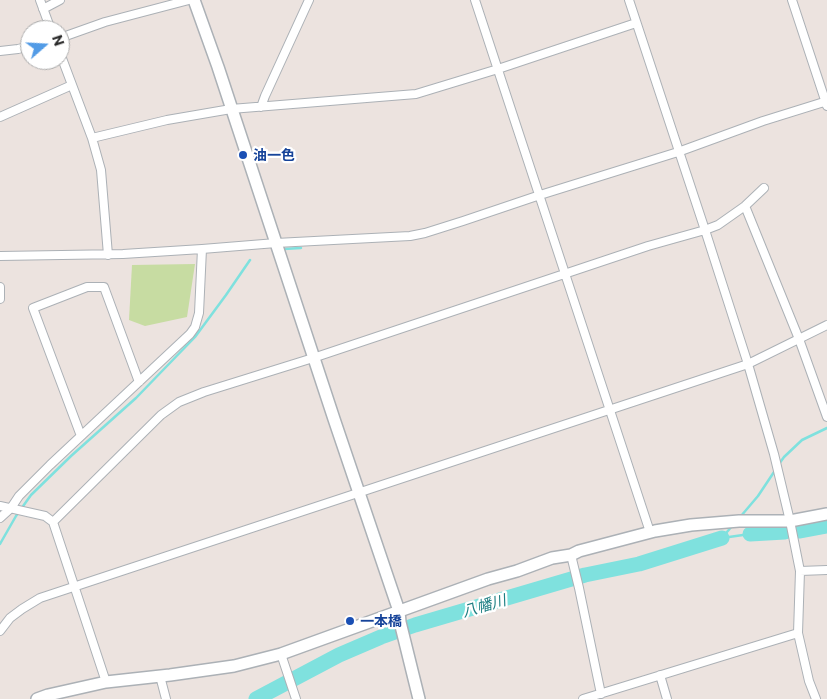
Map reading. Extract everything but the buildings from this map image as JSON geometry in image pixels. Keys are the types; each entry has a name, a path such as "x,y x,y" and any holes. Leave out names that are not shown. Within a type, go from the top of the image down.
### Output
{"street":[{"path":"40,0 47,20"},
{"path":"43,9 60,0"},
{"path":"70,34 105,22 189,0"},
{"path":"194,0 218,67 399,617 419,699"},
{"path":"261,107 308,0"},
{"path":"475,0 650,532"},
{"path":"629,0 748,364 776,461 800,571 798,634 809,681 816,699"},
{"path":"0,256 202,250 276,243 410,236 425,233 678,152 763,121 826,102 792,0"},
{"path":"92,138 167,120 231,109 416,94 636,23"},
{"path":"0,51 20,49"},
{"path":"67,70 92,138 101,170 108,254"},
{"path":"0,117 72,84"},
{"path":"52,522 161,415 179,402 204,392 313,358 648,246 705,230 718,225 745,206 764,188"},
{"path":"745,206 827,417"},
{"path":"0,518 16,510 20,496 190,334 195,326 198,314 202,250"},
{"path":"0,287 0,300"},
{"path":"81,436 33,308 88,287 104,287 139,382"},
{"path":"0,631 10,618 40,598 748,364 827,324"},
{"path":"0,506 45,516 52,522 106,682"},
{"path":"37,699 106,682 234,666 281,654 399,617 488,579 552,558 571,555 578,551 650,532 691,525 790,521 827,514"},
{"path":"571,555 580,588 601,694"},
{"path":"800,571 827,570"},
{"path":"583,699 798,634"},
{"path":"281,654 296,699"},
{"path":"160,676 166,699"},
{"path":"660,676 668,699"}],"green space":[{"path":"195,264 187,317 145,326 129,320 132,265"}],"waterway":[{"path":"284,249 301,248"},
{"path":"0,544 31,495 71,456 136,398 195,337 250,260"},
{"path":"779,464 802,440 827,428"},
{"path":"741,516 758,496 776,469"},
{"path":"732,526 722,538 750,534"},
{"path":"799,531 827,526"},
{"path":"750,534 785,532"},
{"name":"八幡川","path":"256,699 339,655 415,625 585,575 639,564 722,538"}],"place":[{"name":"油一色","path":"243,155"},
{"name":"一本橋","path":"350,621"}]}
